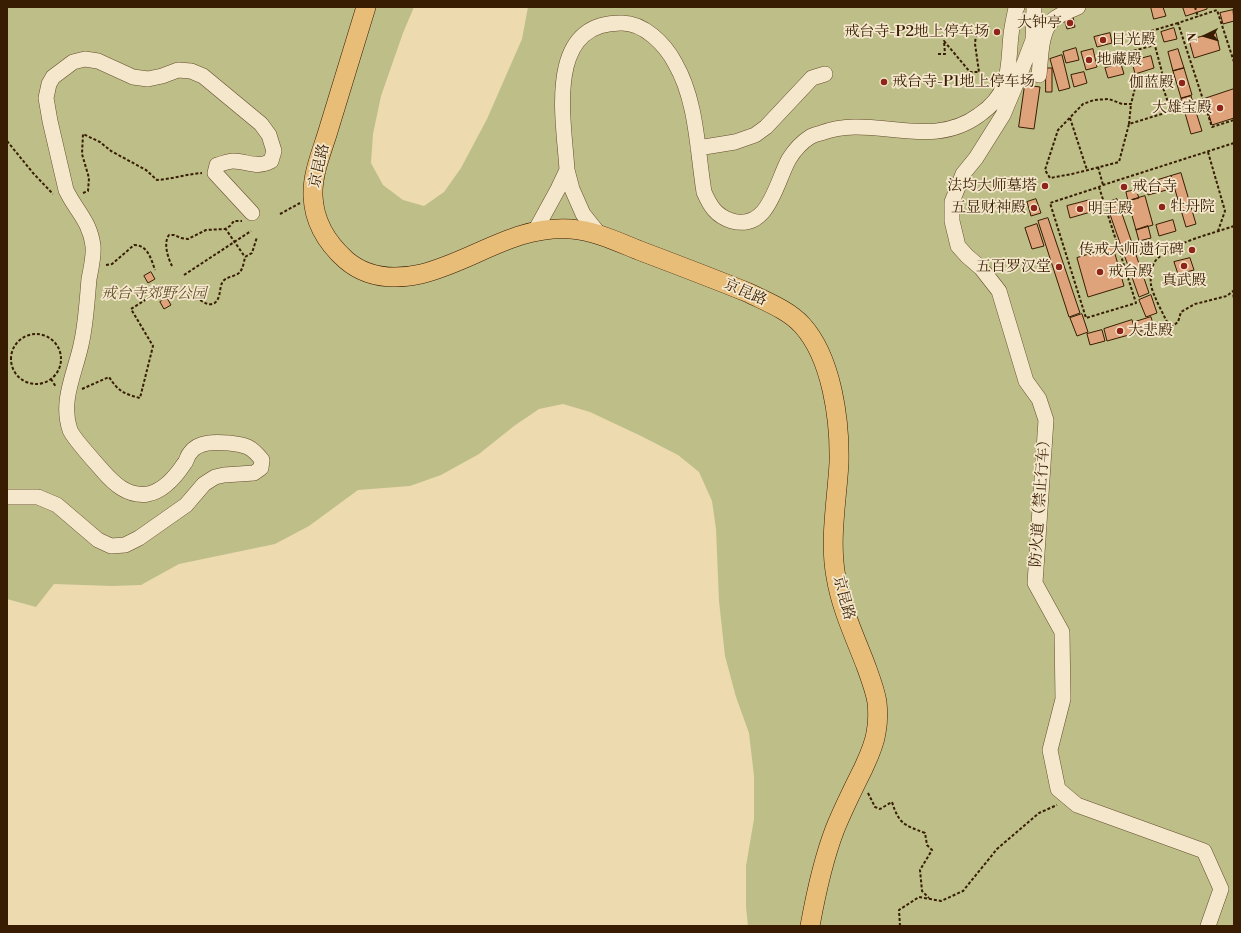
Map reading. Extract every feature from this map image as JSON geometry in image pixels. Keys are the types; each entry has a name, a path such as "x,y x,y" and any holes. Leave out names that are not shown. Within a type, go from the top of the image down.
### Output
{"main road":[{"name":"京昆路","path":"366,7 319,162 313,196 317,218 325,236 336,251 350,264 364,272 382,277 403,278 423,273 535,231 572,229 599,234 742,290 772,305 802,325 813,340 822,357 833,395 838,436 839,462 834,546 835,574 839,595 872,682 877,702 878,720 876,735 871,750 835,828 828,849 810,926"}],"street":[{"path":"599,234 583,214 572,189 567,170 562,92 564,69 572,48 582,36 595,28 614,23 628,23 640,27 652,34 663,46 675,63 689,95 704,192 709,204 715,213 724,218 734,222 743,222 752,220 766,209 790,158 810,137 826,130 839,128 856,127 914,132 957,128 970,122 985,112 995,101 1004,86 1008,68 1011,34 1016,8 1018,7"},
{"name":"防火道（禁止行车）","path":"1034,7 1033,40 1017,82 1003,115 976,158 963,174 952,202 952,220 958,246 981,268 999,292 1026,381 1039,399 1046,420 1035,583 1062,632 1063,699 1050,750 1058,789 1077,805 1204,851 1221,889 1208,926"},
{"path":"1039,75 1042,39 1052,21 1078,7"},
{"path":"7,497 38,497 57,505 98,540 111,546 125,545 139,538 186,505 204,484 215,477 254,473 261,468 262,460 254,450 241,444 214,442 200,445 190,452 185,463 166,486 149,494 134,494 120,488 109,479 70,432 66,413 67,395 82,344 93,248 90,230 79,209 68,194 50,121 46,98 49,84 53,76 73,62 86,59 98,61 133,77 148,79 178,70 191,71 203,76 261,124 269,135 274,151 271,161 264,165 234,161 217,165 215,173 247,217"},
{"path":"698,148 735,142 755,135 766,127 812,78 825,74"},
{"path":"535,231 567,170"}],"path":[{"path":"1195,7 1198,16"},
{"path":"1171,111 1160,78 1162,72 1151,31 1217,10 1234,62"},
{"path":"1178,23 1212,127 1233,120 1234,124"},
{"path":"938,54 944,54 944,41 970,72 979,72 975,44 976,34 990,25"},
{"path":"1100,60 1155,45"},
{"path":"1131,104 1122,104 1109,99 1094,100 1084,104 1058,130 1045,170 1050,178 1119,162 1129,124 1131,104 1135,88 1160,78"},
{"path":"1129,124 1204,101"},
{"path":"1070,118 1087,170"},
{"path":"7,141 49,191 59,199 68,194 88,191 90,178 82,154 83,134 100,142 111,151 146,170 157,180 172,179 188,174 215,173"},
{"path":"1099,187 1136,303 1086,318 1050,203 1103,185 1234,143"},
{"path":"1208,152 1225,211 1218,231"},
{"path":"1098,168 1103,185"},
{"path":"280,214 313,196"},
{"path":"172,266 168,258 167,238 169,235 188,239 206,230 225,228 234,221 247,217"},
{"path":"1234,226 1187,242 1169,251 1156,260 1151,274 1152,287 1170,328 1178,322 1182,312 1194,304 1227,296 1232,292 1234,287"},
{"path":"225,228 245,257"},
{"path":"184,275 251,231"},
{"path":"187,293 193,294 207,304 213,304 217,301 222,283 224,280 238,274 241,270 245,257 252,253 257,237"},
{"path":"91,268 112,264 134,245 140,245 146,249 155,270"},
{"path":"1232,292 1234,300"},
{"path":"67,395 110,377 116,388 128,395 140,398 153,346 131,309 150,297"},
{"path":"34,334 49,338 55,343 61,358 57,374 47,382 35,385 19,379 11,364 13,347 19,340 34,334"},
{"path":"854,787 868,791 875,807 880,809 892,802 897,816 906,826 926,833 928,845 932,850 920,870 922,891 930,899"},
{"path":"900,926 899,910 920,897 941,901 962,891 997,849 1039,813 1070,799"}],"green space":[{"name":"戒台寺郊野公园","path":"7,7 414,7 403,33 381,96 373,134 371,163 383,185 403,200 424,206 444,192 461,168 487,119 522,39 528,7 1234,7 1234,926 748,926 746,907 746,866 754,819 754,776 749,733 736,697 725,656 719,601 716,529 712,501 699,472 678,455 590,412 563,404 539,409 514,426 479,454 441,475 410,486 358,490 309,526 275,544 179,564 141,585 112,586 54,584 36,607 7,599"}],"building":[{"path":"1151,7 1163,7 1166,16 1154,19"},
{"path":"1183,7 1207,7 1207,9 1186,16"},
{"path":"1233,10 1234,21 1223,24 1220,13"},
{"name":"大钟亭","path":"1073,17 1075,27 1067,29 1064,19"},
{"path":"1174,28 1177,39 1164,42 1161,32"},
{"name":"日光殿","path":"1110,33 1112,43 1097,47 1094,37"},
{"path":"1216,33 1220,50 1194,58 1189,40"},
{"path":"1076,48 1079,60 1066,63 1063,52"},
{"name":"地藏殿","path":"1093,49 1097,67 1086,70 1081,52"},
{"path":"1178,49 1184,68 1173,71 1168,52"},
{"path":"1062,55 1070,88 1059,91 1050,59"},
{"path":"1151,56 1154,68 1135,74 1132,61"},
{"path":"1121,64 1124,74 1108,78 1105,68"},
{"path":"1046,68 1052,68 1052,92 1046,92"},
{"name":"伽蓝殿","path":"1184,68 1192,95 1181,98 1173,71"},
{"path":"1084,72 1087,83 1074,87 1071,75"},
{"path":"1025,85 1040,87 1034,129 1019,127"},
{"name":"大雄宝殿","path":"1234,89 1234,118 1212,125 1204,99"},
{"path":"1191,96 1202,131 1191,134 1181,99"},
{"path":"1181,173 1196,224 1186,227 1171,176"},
{"path":"1171,176 1174,188 1148,195 1145,184"},
{"path":"1136,190 1139,198 1128,201 1126,192"},
{"path":"1145,196 1153,225 1136,230 1128,201"},
{"name":"五显财神殿","path":"1036,199 1041,213 1031,216 1027,202"},
{"path":"1117,199 1149,293 1139,297 1106,203"},
{"name":"明王殿","path":"1090,200 1094,211 1070,218 1067,206"},
{"name":"五百罗汉堂","path":"1048,218 1080,313 1069,317 1038,221"},
{"path":"1173,220 1176,231 1159,236 1156,225"},
{"path":"1037,224 1044,246 1032,249 1025,228"},
{"path":"1148,226 1151,238 1139,241 1136,230"},
{"name":"戒台殿","path":"1113,247 1124,286 1088,297 1077,258"},
{"name":"真武殿","path":"1190,258 1194,270 1178,274 1174,262"},
{"path":"151,272 155,279 148,283 144,276"},
{"path":"1151,295 1157,313 1146,317 1139,300"},
{"path":"167,298 171,305 164,309 160,302"},
{"path":"1082,314 1088,332 1077,336 1070,318"},
{"path":"1151,317 1154,327 1138,332 1135,322"},
{"name":"大悲殿","path":"1132,320 1136,333 1107,341 1104,329"},
{"path":"1102,330 1105,341 1090,345 1087,334"}],"place":[{"name":"大钟亭","path":"1070,23"},
{"name":"戒台寺-P2地上停车场","path":"997,32"},
{"name":"日光殿","path":"1103,40"},
{"name":"地藏殿","path":"1089,60"},
{"name":"戒台寺-P1地上停车场","path":"884,82"},
{"name":"伽蓝殿","path":"1182,83"},
{"name":"大雄宝殿","path":"1220,108"},
{"name":"法均大师墓塔","path":"1045,186"},
{"name":"戒台寺","path":"1124,187"},
{"name":"牡丹院","path":"1162,207"},
{"name":"五显财神殿","path":"1034,208"},
{"name":"明王殿","path":"1080,209"},
{"name":"传戒大师遗行碑","path":"1192,250"},
{"name":"真武殿","path":"1184,266"},
{"name":"五百罗汉堂","path":"1059,267"},
{"name":"戒台殿","path":"1100,272"},
{"name":"大悲殿","path":"1120,331"}]}
